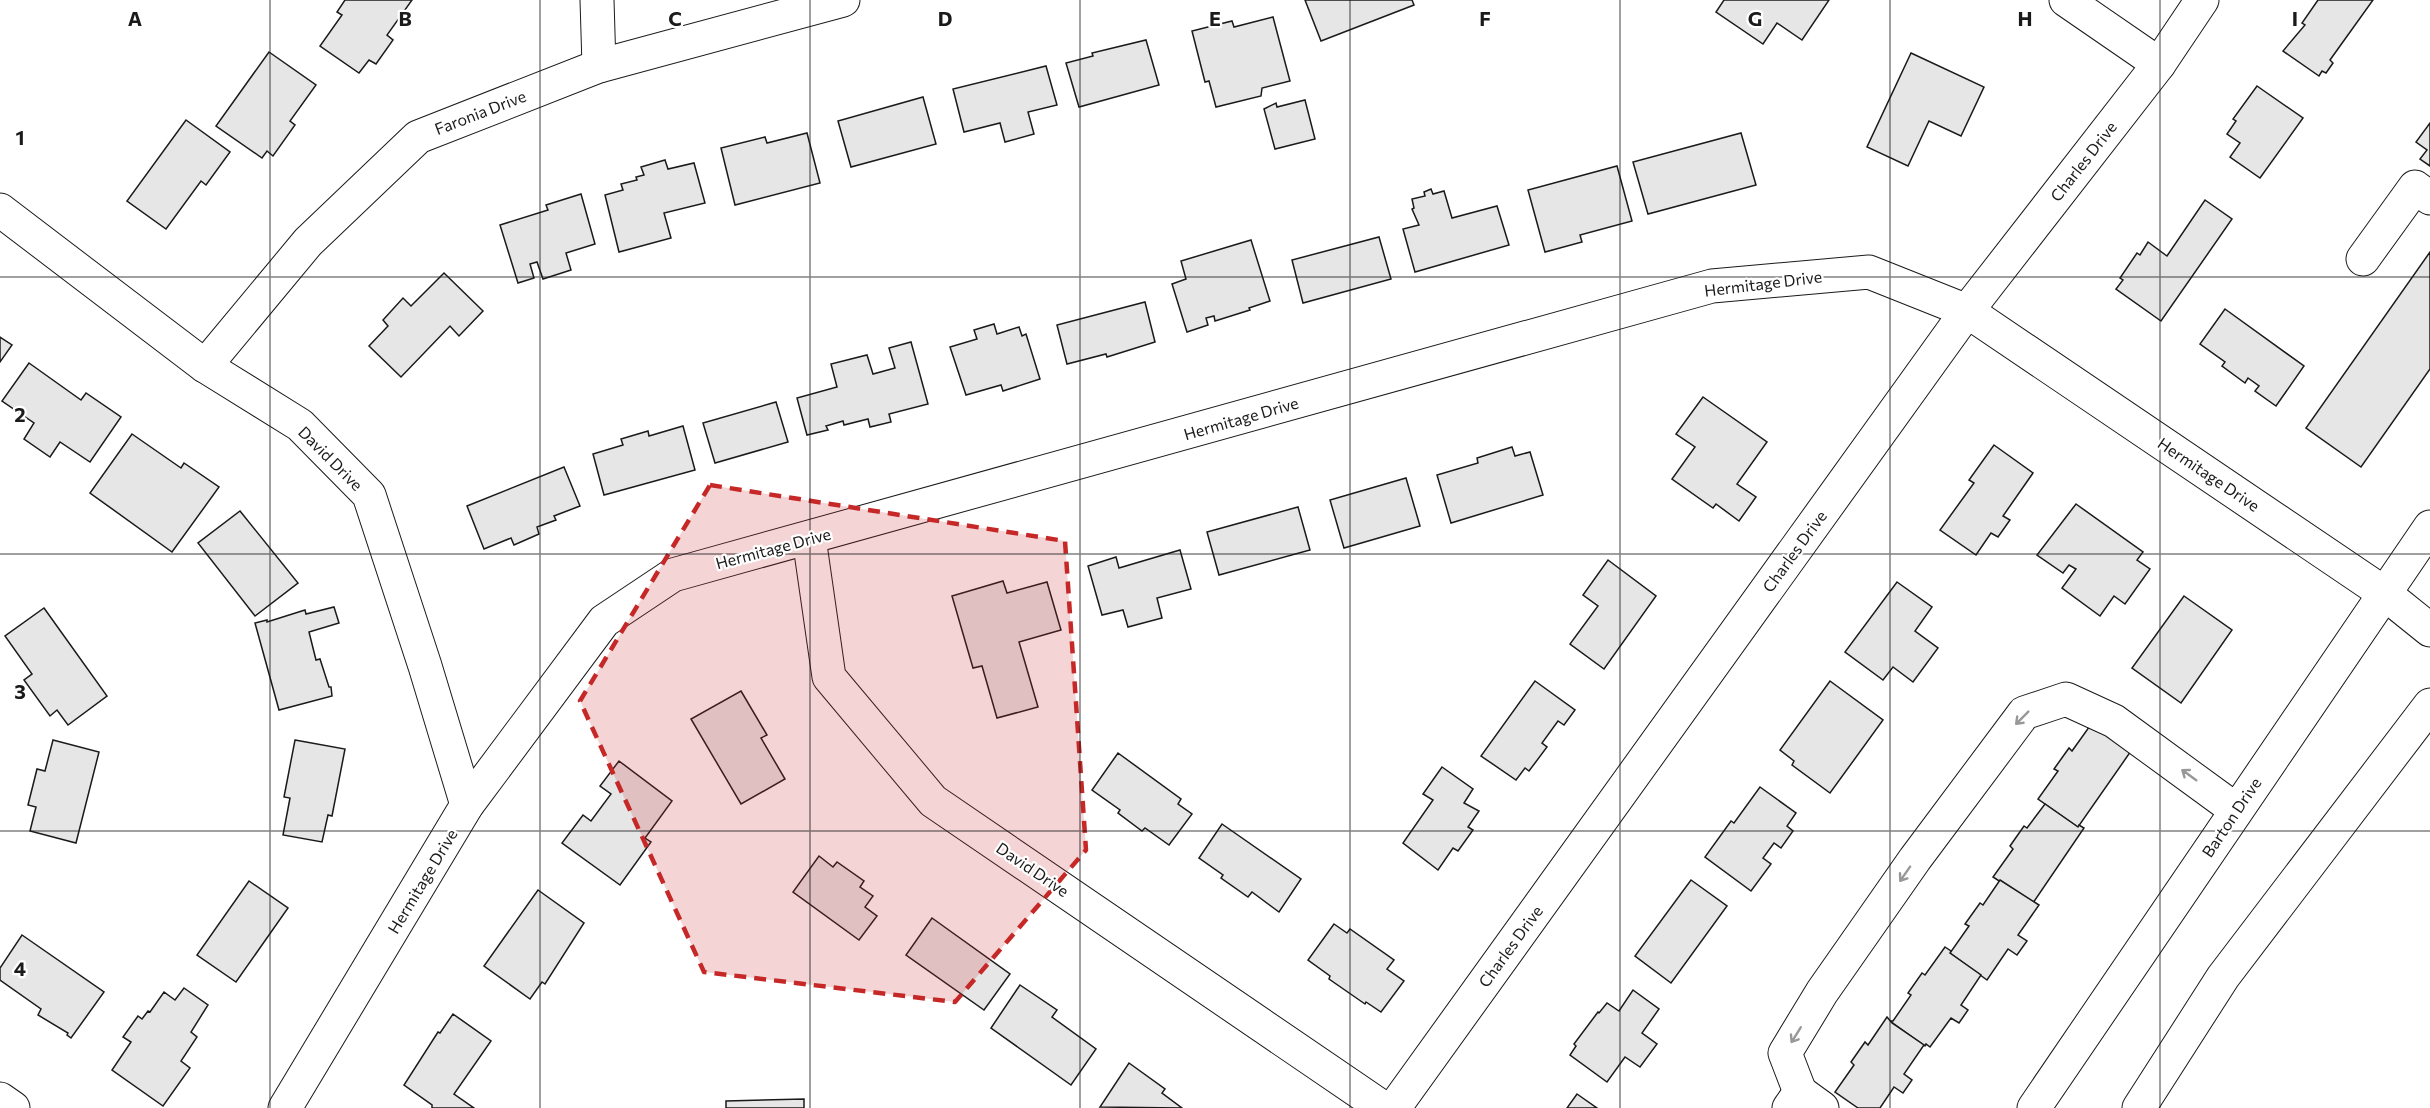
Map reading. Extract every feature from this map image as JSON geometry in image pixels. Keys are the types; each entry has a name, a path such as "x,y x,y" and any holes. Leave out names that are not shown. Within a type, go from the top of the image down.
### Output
{"street":[{"path":"597,0 599,66"},
{"name":"Faronia Drive","path":"205,366 308,242 418,137 599,66 843,0"},
{"path":"2066,0 2159,64"},
{"name":"Charles Drive","path":"1394,1108 1967,311 2159,64 2202,0"},
{"path":"2363,259 2415,188 2430,198"},
{"name":"David Drive","path":"0,210 205,366 300,425 369,495 425,666 467,805"},
{"name":"Hermitage Drive","path":"285,1108 467,805 604,621 673,575 1712,286 1869,272 1967,311 2384,593 2430,630"},
{"name":"Barton Drive","path":"2034,1108 2430,527"},
{"name":"David Drive","path":"809,538 829,677 933,801 1383,1108"},
{"path":"1804,1103 1785,1053 1822,992 1915,859 2024,713 2066,699 2114,721 2236,810"},
{"path":"2139,1108 2223,977 2430,705"},
{"path":"0,1099 13,1108"}],"highlighted area":[{"path":"710,485 1065,541 1086,850 955,1002 704,972 580,701"}],"building":[{"path":"345,0 412,0 387,35 393,40 376,64 369,60 359,73 320,46 342,15 337,12"},
{"path":"1305,0 1412,0 1414,5 1321,41"},
{"path":"1724,0 1829,0 1802,40 1777,23 1763,44 1716,12"},
{"path":"2318,0 2373,0 2330,60 2333,63 2326,73 2322,71 2319,76 2283,51 2305,25 2302,23"},
{"path":"1273,17 1290,81 1262,88 1261,96 1216,107 1209,81 1205,82 1192,31 1232,21 1234,27"},
{"path":"1146,40 1159,85 1079,107 1066,63 1093,56 1092,53"},
{"path":"269,52 316,85 290,121 295,125 273,156 267,151 262,158 216,126"},
{"path":"1911,53 1984,87 1961,136 1929,121 1908,166 1867,147"},
{"path":"1046,66 1057,105 1028,112 1034,134 1005,142 1000,123 964,132 953,89"},
{"path":"2257,86 2303,118 2260,178 2230,157 2240,143 2227,134 2236,121 2233,119"},
{"path":"923,97 936,144 851,167 838,121"},
{"path":"1305,100 1315,139 1275,149 1264,109 1276,103 1277,107"},
{"path":"186,120 230,152 206,185 201,181 166,229 127,201"},
{"path":"2430,123 2430,166 2420,159 2427,150 2416,142"},
{"path":"807,133 820,183 735,205 721,148 765,137 767,143"},
{"path":"1741,133 1756,185 1648,214 1633,162"},
{"path":"665,160 668,169 694,163 705,203 664,213 671,238 619,252 605,195 623,190 621,184 637,180 636,177 644,175 641,167"},
{"path":"1617,166 1632,221 1580,235 1582,242 1545,252 1528,190"},
{"path":"1431,189 1433,194 1444,191 1452,218 1497,206 1509,245 1415,272 1403,229 1419,225 1412,209 1414,208 1412,199 1425,196 1424,192"},
{"path":"581,194 595,244 566,253 571,270 543,279 537,262 530,264 534,278 518,283 500,225 548,210 546,205"},
{"path":"2205,200 2232,219 2161,321 2116,289 2123,280 2120,278 2137,253 2140,255 2148,242 2167,256"},
{"path":"1379,237 1391,279 1303,303 1292,260"},
{"path":"1251,240 1270,301 1215,321 1214,316 1206,318 1208,325 1187,332 1172,284 1186,279 1181,261"},
{"path":"2430,252 2430,369 2361,467 2306,428"},
{"path":"444,273 483,311 459,336 450,326 401,377 369,346 388,326 383,320 403,298 411,306"},
{"path":"1145,302 1155,342 1107,357 1106,354 1067,364 1057,325"},
{"path":"2225,309 2304,366 2276,406 2255,391 2259,386 2248,378 2245,383 2222,366 2225,362 2200,344"},
{"path":"994,324 997,334 1019,327 1022,336 1026,334 1040,379 1003,391 1001,385 966,395 950,347 977,339 974,330"},
{"path":"0,337 12,345 0,362"},
{"path":"911,342 928,404 889,414 891,422 870,427 868,419 844,425 843,421 826,426 828,430 807,435 797,398 837,387 831,364 867,355 873,374 895,368 889,348"},
{"path":"29,363 81,400 86,393 121,417 90,462 60,442 50,457 24,439 34,423 2,401"},
{"path":"1703,397 1767,442 1737,484 1756,497 1739,521 1716,504 1713,508 1672,479 1695,447 1676,434"},
{"path":"776,402 788,442 715,463 703,423"},
{"path":"683,426 695,470 604,495 593,454 623,445 621,439 648,431 649,436"},
{"path":"132,434 181,468 184,463 219,487 172,552 90,493"},
{"path":"1994,445 2033,473 2003,516 2010,520 1998,537 1991,533 1976,555 1940,530 1974,483 1969,480"},
{"path":"1512,447 1515,456 1530,452 1543,495 1451,523 1437,475 1478,463 1477,458"},
{"path":"564,467 580,506 554,516 556,520 537,527 539,534 514,545 511,538 484,549 467,506"},
{"path":"1406,478 1420,526 1344,548 1330,500"},
{"path":"2076,504 2143,552 2137,560 2150,569 2125,604 2114,596 2100,616 2062,588 2076,569 2069,565 2063,573 2037,555"},
{"path":"1298,507 1310,550 1219,575 1207,532"},
{"path":"240,511 298,583 255,616 198,543"},
{"path":"1180,550 1191,589 1157,598 1162,618 1128,627 1123,610 1102,615 1088,566 1116,557 1119,568"},
{"path":"1608,560 1656,596 1604,669 1570,644 1598,606 1583,595"},
{"path":"1003,581 1007,593 1047,582 1061,630 1019,642 1038,707 997,718 982,666 973,668 952,596"},
{"path":"1897,582 1932,607 1915,631 1938,648 1913,682 1893,667 1883,680 1845,652"},
{"path":"2184,596 2232,630 2181,703 2132,668"},
{"path":"334,607 339,623 309,632 316,660 320,659 329,687 331,687 332,696 279,710 255,623 267,620 267,622 305,610 306,614"},
{"path":"44,608 107,696 68,725 57,710 50,716 24,680 32,674 5,636"},
{"path":"1535,681 1575,710 1564,725 1558,721 1542,743 1547,747 1529,771 1525,768 1516,780 1481,756"},
{"path":"1830,681 1883,720 1830,793 1792,765 1794,761 1780,750"},
{"path":"741,691 767,735 761,738 785,779 741,804 691,719"},
{"path":"2092,723 2131,751 2078,827 2038,799 2058,771 2054,769 2069,748 2072,751"},
{"path":"53,740 99,752 76,843 30,831 36,807 28,805 37,769 45,771"},
{"path":"295,740 345,749 332,816 328,815 322,842 283,835 290,798 284,797"},
{"path":"1118,753 1181,799 1178,804 1192,814 1169,845 1145,828 1142,831 1118,813 1120,810 1092,790"},
{"path":"619,761 672,801 645,838 651,842 620,885 562,843 583,815 591,821 611,794 600,786"},
{"path":"1442,767 1473,789 1464,803 1479,811 1468,827 1473,830 1458,851 1453,848 1438,870 1403,843 1433,800 1423,794"},
{"path":"1760,787 1796,813 1787,826 1793,831 1781,848 1774,843 1763,858 1771,864 1751,891 1705,857"},
{"path":"2045,804 2078,827 2079,825 2084,828 2033,903 1993,877 2013,849 2010,846 2024,826 2027,828"},
{"path":"1222,824 1301,879 1279,912 1252,892 1248,897 1221,878 1223,875 1199,858"},
{"path":"819,856 833,867 837,862 864,881 860,887 873,896 865,907 877,916 859,940 793,892"},
{"path":"1691,880 1727,906 1671,983 1635,956"},
{"path":"2000,880 2039,905 2018,935 2027,941 2017,955 2008,949 1987,980 1950,953 1969,926 1965,924 1980,903 1983,905"},
{"path":"249,881 288,908 236,982 197,955"},
{"path":"538,890 584,923 545,984 542,982 530,999 484,966"},
{"path":"932,918 1010,974 984,1010 906,955"},
{"path":"1334,924 1347,933 1350,929 1394,960 1387,969 1404,981 1381,1012 1366,1002 1365,1004 1329,979 1330,976 1308,960"},
{"path":"22,935 104,992 71,1038 67,1035 68,1033 38,1015 41,1009 0,980 0,968"},
{"path":"1945,947 1981,975 1961,1005 1968,1010 1959,1023 1951,1018 1930,1047 1926,1044 1925,1046 1890,1021 1893,1021 1911,995 1908,993 1922,973 1925,975"},
{"path":"1020,985 1057,1010 1052,1017 1096,1049 1071,1085 991,1028"},
{"path":"184,988 208,1005 191,1032 197,1037 181,1061 190,1068 163,1106 112,1070 131,1042 123,1037 138,1016 142,1019 148,1011 150,1012 164,992 175,1000"},
{"path":"1633,990 1659,1009 1642,1033 1657,1044 1640,1067 1625,1057 1607,1082 1570,1055 1576,1046 1574,1044 1598,1012 1607,1003 1619,1011"},
{"path":"453,1014 491,1041 454,1094 474,1108 432,1108 432,1105 404,1085 438,1032 440,1033"},
{"path":"1887,1017 1924,1045 1904,1074 1912,1080 1903,1093 1894,1087 1880,1108 1858,1108 1835,1092 1854,1065 1851,1062 1865,1042 1868,1045"},
{"path":"1129,1063 1165,1089 1162,1093 1182,1108 1100,1107"},
{"path":"1577,1094 1597,1108 1567,1108"},
{"path":"804,1099 804,1108 726,1108 726,1101"}]}
